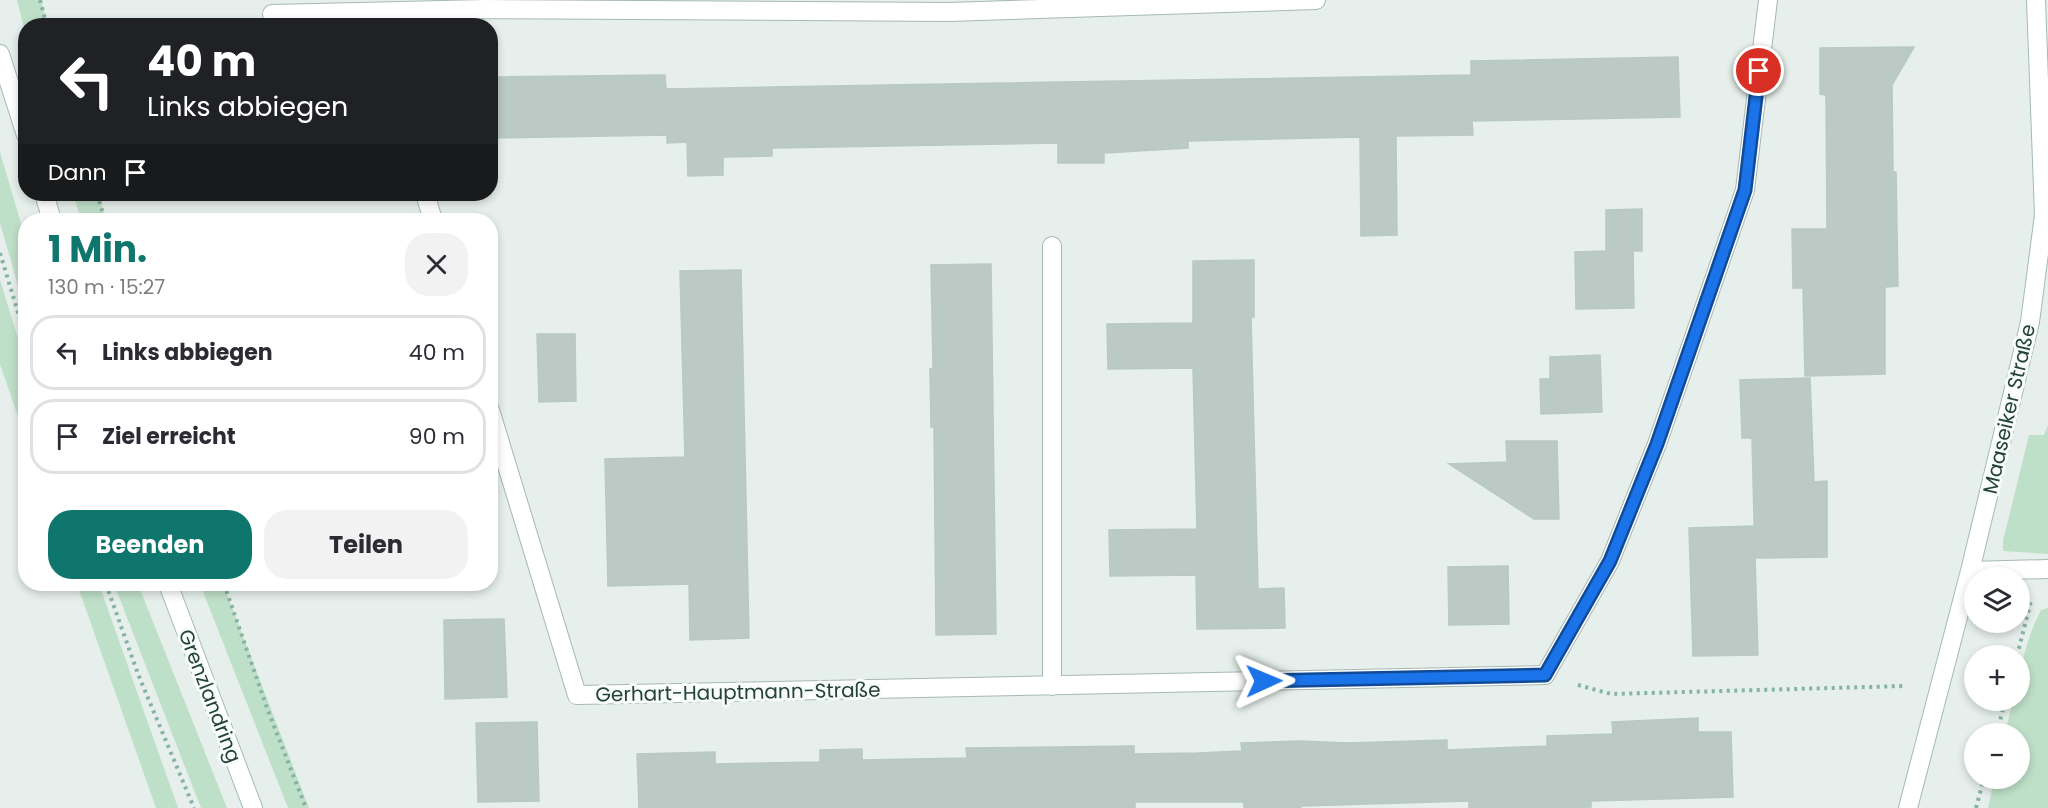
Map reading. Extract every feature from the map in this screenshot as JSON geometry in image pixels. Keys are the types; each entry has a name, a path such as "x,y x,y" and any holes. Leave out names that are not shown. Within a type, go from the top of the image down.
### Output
{"street":[{"path":"272,14 452,9 949,12 1316,0"},
{"path":"1545,675 1610,561 1657,444 1745,190 1768,0"},
{"name":"Maaseiker Straße","path":"1971,567 2030,322 2044,215 2045,132 2036,0"},
{"path":"437,18 452,9"},
{"path":"0,54 18,110"},
{"path":"1052,246 1052,686"},
{"name":"Gerhart-Hauptmann-Straße","path":"498,436 577,695 1545,675"},
{"path":"2030,569 2048,569"},
{"name":"Grenzlandring","path":"171,591 253,808"},
{"name":"Maaseiker Straße","path":"1908,808 1964,595"}],"path":[{"path":"40,0 46,18"},
{"path":"0,252 18,312"},
{"path":"108,591 138,674 194,808"},
{"path":"226,591 267,708 306,808"},
{"path":"1545,675 1611,694 1941,685"},
{"path":"1976,808 1981,789"}],"green space":[{"path":"17,0 41,0 46,18 22,18"},
{"path":"0,152 18,213 18,286 0,223"},
{"path":"75,201 100,201 104,213 79,213"},
{"path":"0,280 18,338 18,417 0,364"},
{"path":"2048,425 2048,554 2003,551 2003,541 2029,435 2044,435"},
{"path":"79,591 101,591 178,808 156,808"},
{"path":"117,591 141,591 227,808 201,808"},
{"path":"203,591 226,591 309,808 288,808"},
{"path":"2048,608 2048,808 1988,808 1992,789 2030,789 2030,723 2008,723 2010,711 2030,711 2030,645 2027,645 2041,610"}],"building":[{"path":"1914,47 1892,85 1898,286 1885,287 1885,374 1805,376 1803,288 1793,288 1792,229 1827,229 1826,95 1820,94 1820,48"},
{"path":"1678,57 1680,117 1472,121 1473,135 1396,136 1397,235 1361,236 1360,137 1188,141 1188,148 1104,153 1104,163 1058,163 1058,143 772,148 772,156 723,157 723,175 688,176 687,142 667,143 667,135 498,138 498,77 665,75 666,89 1471,75 1471,61"},
{"path":"1642,209 1642,251 1633,251 1634,308 1576,309 1575,252 1606,251 1606,210"},
{"path":"1254,260 1254,317 1251,317 1258,589 1284,588 1285,628 1197,629 1196,575 1110,576 1109,530 1197,529 1193,368 1108,369 1107,324 1193,323 1193,261"},
{"path":"991,264 996,634 936,635 934,427 931,427 930,369 933,369 931,265"},
{"path":"741,270 749,638 690,640 689,584 608,586 605,459 685,457 680,271"},
{"path":"537,334 575,334 576,401 539,402"},
{"path":"1600,355 1602,412 1541,414 1540,379 1550,379 1550,357"},
{"path":"1810,378 1814,482 1827,481 1827,557 1755,558 1752,438 1742,438 1740,380"},
{"path":"1506,441 1557,441 1559,519 1534,519 1449,464 1507,462"},
{"path":"1754,526 1758,655 1693,656 1689,528"},
{"path":"1508,566 1509,624 1449,625 1448,567"},
{"path":"504,619 507,697 445,699 444,620"},
{"path":"1698,718 1698,732 1731,732 1733,797 1591,801 1591,807 1528,808 1469,808 1469,801 1301,806 1301,808 1244,808 1244,802 1135,802 1135,808 639,808 637,754 715,752 715,764 820,762 820,750 862,749 862,760 967,758 966,748 1134,746 1134,754 1198,753 1242,751 1241,743 1300,741 1348,743 1447,740 1447,750 1547,746 1547,736 1613,734 1612,722"},
{"path":"537,722 539,801 478,802 476,723"}],"route":[{"path":"1264,681 1545,675 1610,561 1657,444 1745,190 1759,71"}]}
